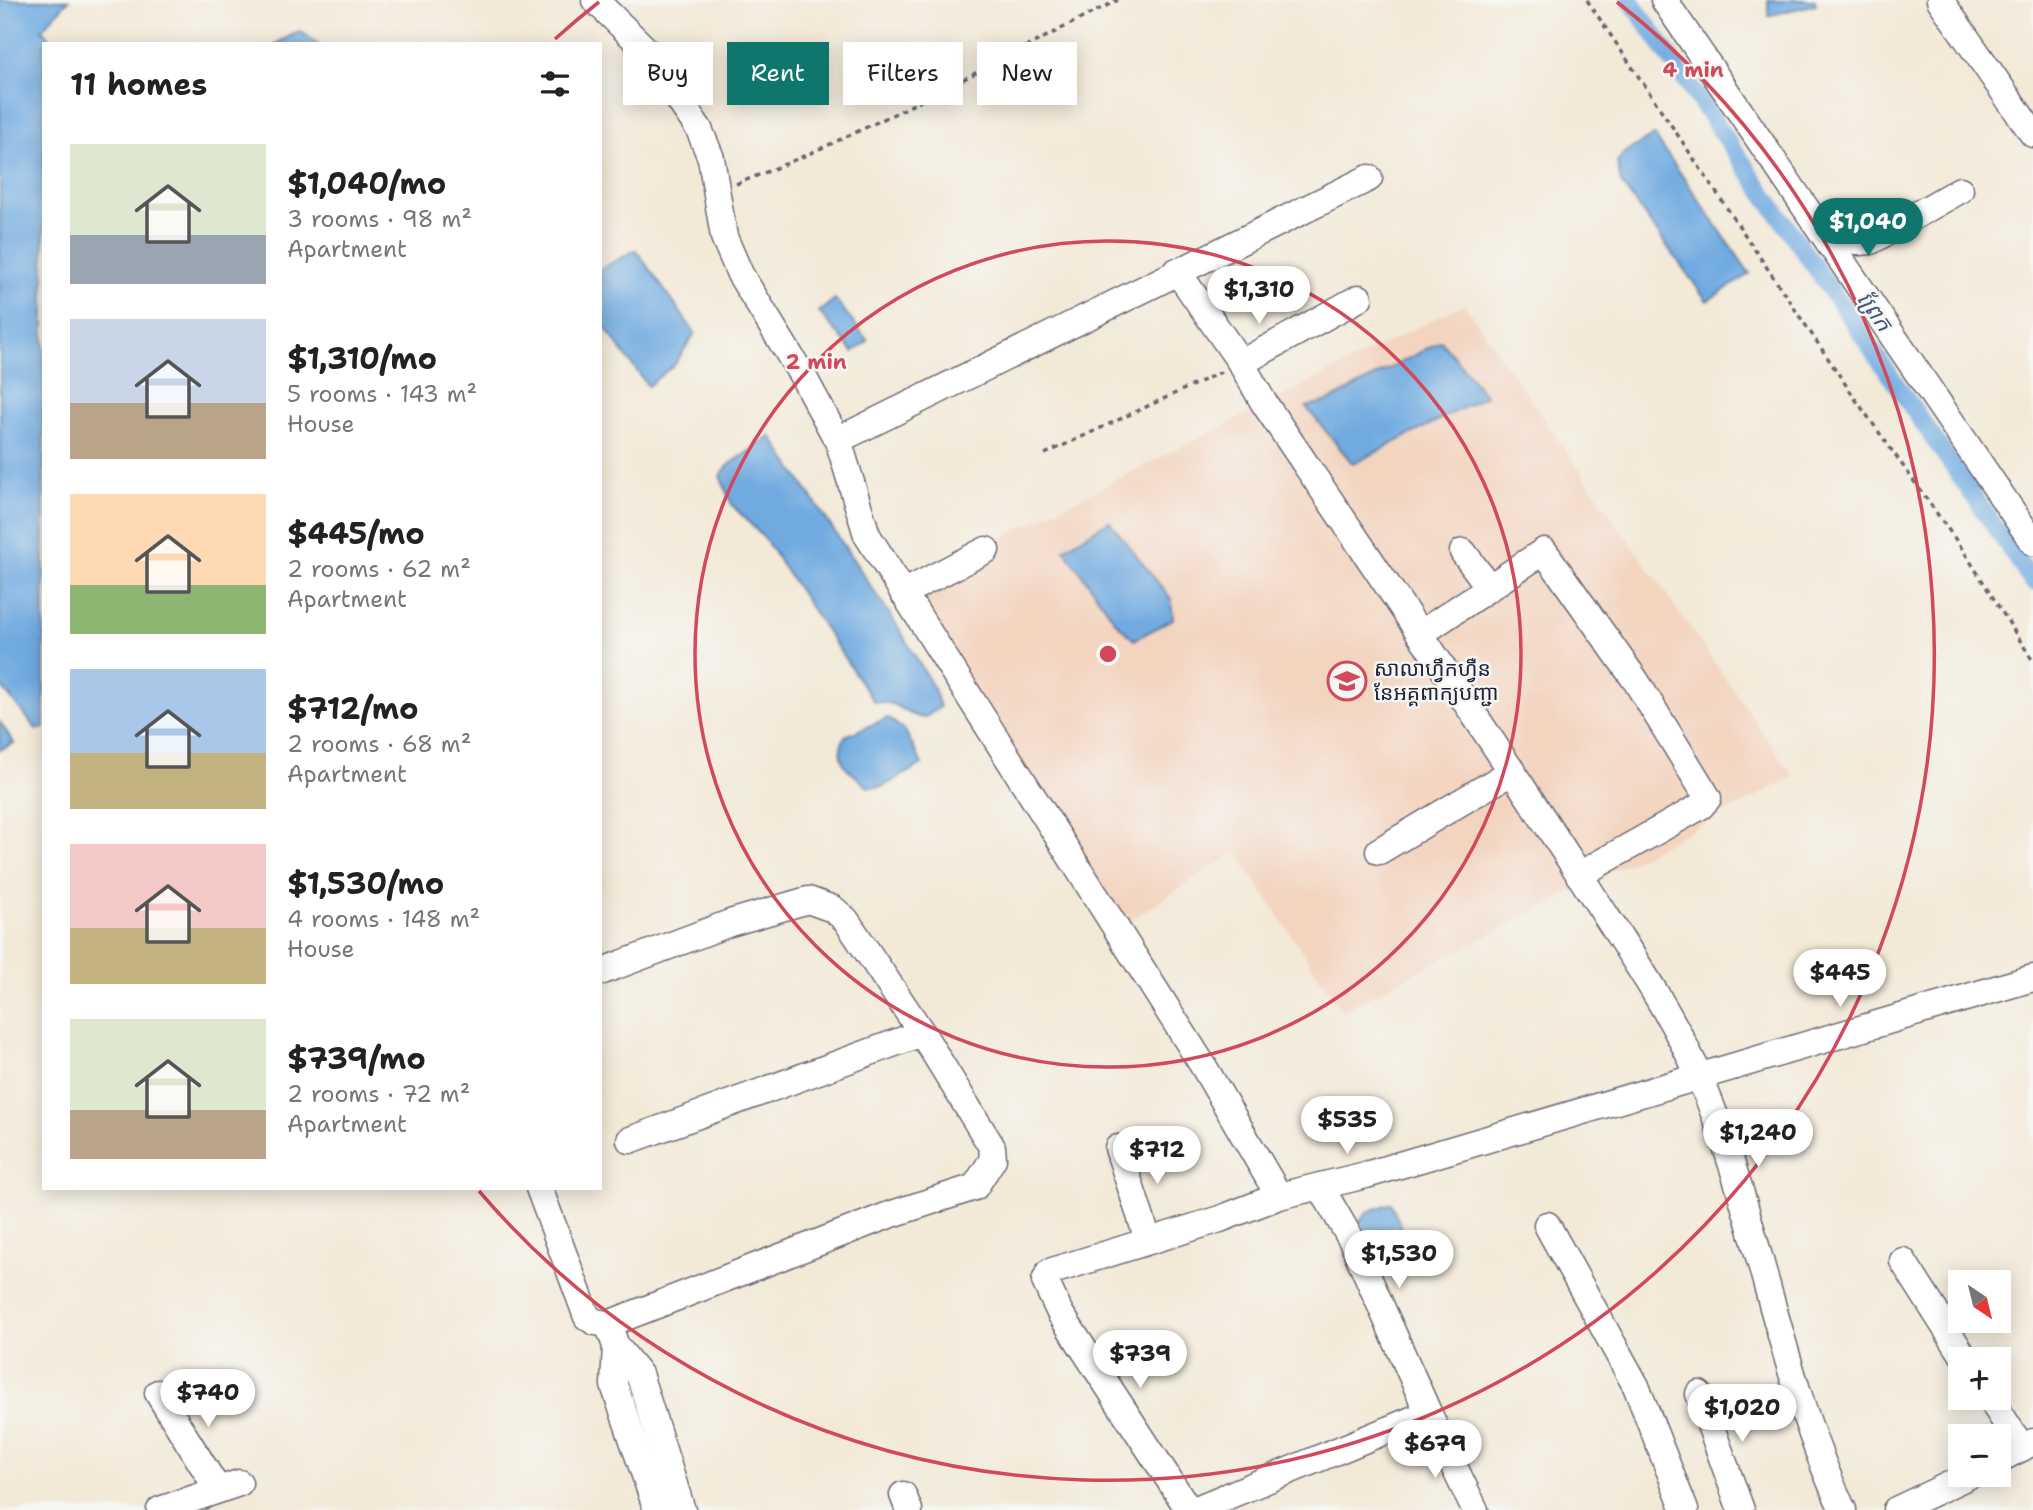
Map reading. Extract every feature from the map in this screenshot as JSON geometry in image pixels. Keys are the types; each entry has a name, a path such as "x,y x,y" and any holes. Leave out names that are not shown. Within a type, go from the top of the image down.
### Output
{"street":[{"path":"595,0 642,46 692,120 711,158 724,237 740,274 805,380 839,443 867,535 1203,1067 1279,1196"},
{"path":"1664,0 2033,542"},
{"path":"1940,0 2033,134"},
{"path":"839,443 846,436 1369,178"},
{"path":"1830,245 1844,234 1859,242 1871,241 1960,190"},
{"path":"1177,271 1513,771 1660,1000 1698,1074 1724,1139 1792,1367 1843,1510"},
{"path":"1241,363 1359,298"},
{"path":"903,593 986,550"},
{"path":"1420,635 1540,551 1549,555 1636,681 1709,799 1579,875"},
{"path":"1463,552 1489,587"},
{"path":"1379,851 1513,771"},
{"path":"602,971 730,923 808,900 833,909 846,920 922,1033 992,1147 993,1159 975,1187 889,1215 612,1335"},
{"path":"1431,1419 1414,1419 1191,1510 1060,1313 1045,1281 1049,1272 1220,1219 1279,1196 1366,1175 1698,1074 2033,978"},
{"path":"630,1140 922,1033"},
{"path":"1118,1148 1148,1240"},
{"path":"1320,1186 1352,1241 1431,1419 1475,1510"},
{"path":"540,1190 587,1317 612,1335 639,1374 682,1510"},
{"path":"1547,1225 1636,1386 1685,1510"},
{"path":"1903,1261 1958,1347"},
{"path":"612,1335 614,1385 657,1510"},
{"path":"158,1393 228,1487 161,1510"},
{"path":"1699,1394 1741,1510"},
{"path":"1999,1410 2027,1445 2011,1453"},
{"path":"1896,1510 1948,1485"}],"path":[{"path":"718,191 773,170 924,98 1118,0"},
{"path":"1587,0 1856,400 1963,550 2033,660"},
{"path":"1045,454 1241,363"}],"shaded area":[{"name":"សាលាហ្វឹកហ្វឺន នែអគ្គពាក្យបញ្ជា","path":"1464,304 1794,777 1342,1011 1236,852 1124,924 906,586"}],"water":[{"path":"0,0 69,0 42,29 52,42 42,42 42,729 37,730 0,685"},
{"path":"1768,0 1815,0 1816,4 1768,16"},
{"path":"300,31 315,42 279,42"},
{"path":"1654,135 1750,274 1707,301 1621,183 1617,162 1624,153"},
{"path":"636,250 695,333 675,364 648,386 602,324 602,268"},
{"path":"835,299 868,341 853,352 819,312"},
{"path":"1441,341 1486,396 1353,464 1306,407 1331,400"},
{"path":"771,436 900,630 934,689 940,707 924,718 891,704 874,702 764,538 732,505 720,476 729,465"},
{"path":"1109,521 1171,599 1173,619 1134,640 1116,622 1064,549"},
{"path":"888,718 905,731 922,764 882,787 868,787 844,765 840,753 841,745 845,736"},
{"path":"0,722 14,743 0,750"},
{"path":"1391,1203 1410,1247 1377,1261 1356,1226 1367,1212"}],"waterway":[{"name":"ព្រែក","path":"1630,0 2033,582"}],"place":[{"name":"សាលាហ្វឹកហ្វឺន នែអគ្គពាក្យបញ្ជា","path":"1347,681"}]}
